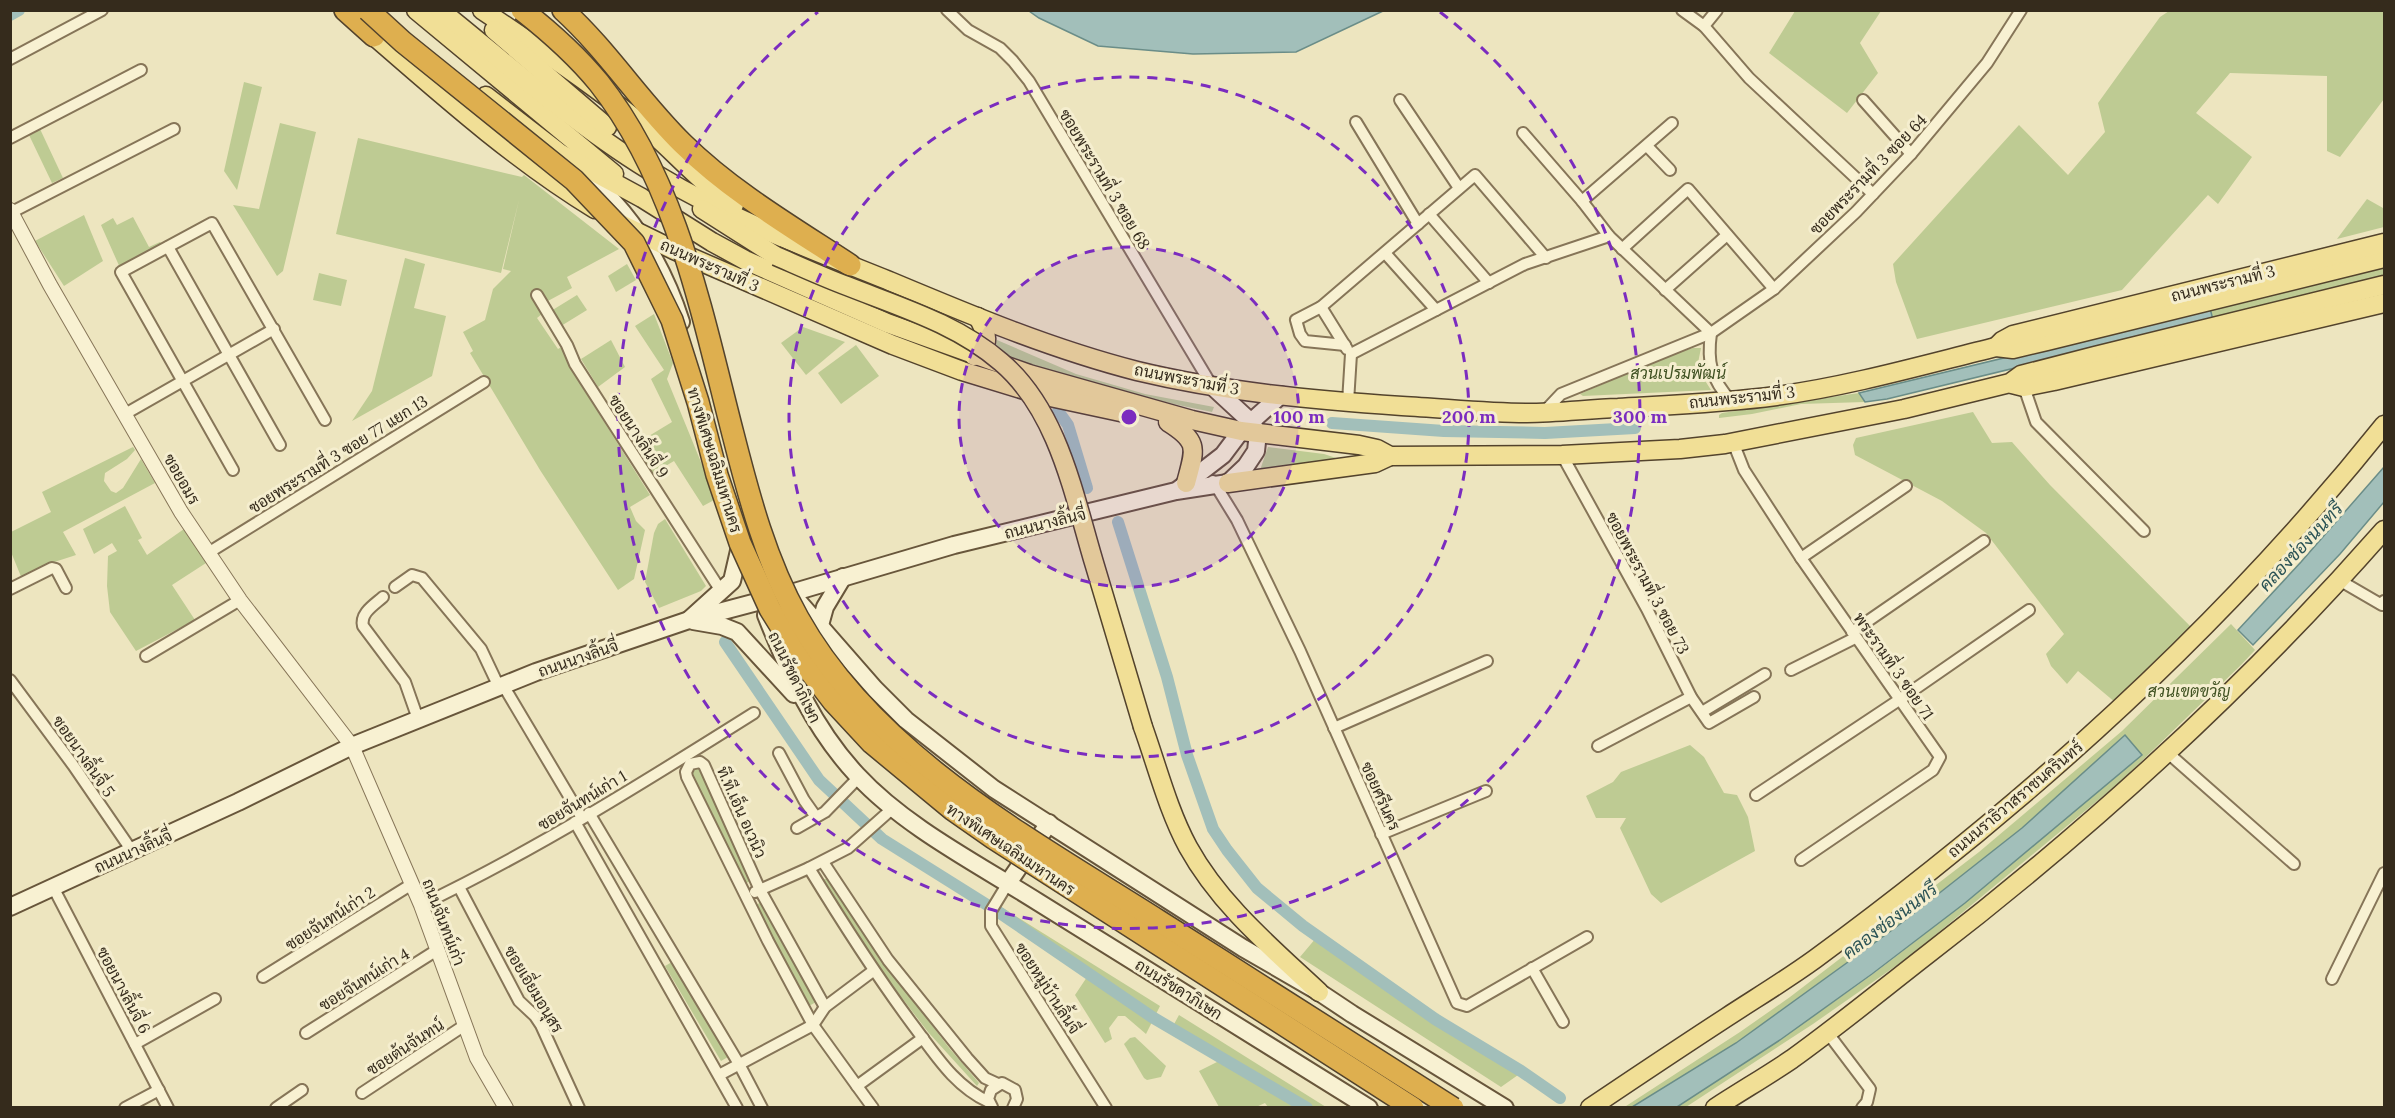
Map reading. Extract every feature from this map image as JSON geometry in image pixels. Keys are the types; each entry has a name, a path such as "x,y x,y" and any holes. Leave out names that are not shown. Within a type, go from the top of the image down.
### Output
{"highway":[{"path":"345,10 374,36"},
{"name":"ทางพิเศษเฉลิมมหานคร","path":"365,10 574,180 634,243 672,320 733,524 770,609 803,662 833,701 872,743 945,804 993,838 1413,1107"},
{"name":"ทางพิเศษเฉลิมมหานคร","path":"522,10 570,52 598,82 621,114 660,189 697,297 761,536 798,619 822,656 852,693 884,728 920,759 977,802 1059,857 1452,1107"},
{"path":"563,10 596,42 696,157 753,201 850,265"}],"main road":[{"name":"ถนนพระรามที่ 3","path":"365,10 374,36 472,118 583,201 640,234 893,345 962,372 1059,400 1168,422 1192,420"},
{"name":"ถนนพระรามที่ 3","path":"383,10 460,76 561,154 642,198 746,260 887,323 974,356 1039,377 1192,420 1359,445 1377,449 1390,456 1562,455 1680,448 1733,442 2187,351 2385,303"},
{"name":"ถนนพระรามที่ 3","path":"440,10 589,129 658,176 791,240 978,317 1102,361 1212,386 1281,395 1348,402 1527,413 1779,395 1886,374 1996,347 2013,348 2385,258"},
{"path":"472,10 573,100 631,147 665,171 743,218"},
{"name":"ถนนพระรามที่ 3","path":"482,10 510,18 633,117 717,193 791,240"},
{"name":"ถนนพระรามที่ 3","path":"417,11 642,198"},
{"path":"460,76 472,118"},
{"name":"ถนนรัชดาภิเษก","path":"561,154 601,187 640,234 674,299 693,357 741,540 760,600 786,665 806,706 827,738 859,777 893,808 1008,883 1369,1107"},
{"path":"658,176 708,213 776,256 825,278 936,321 1002,362 1021,383 1049,429 1063,461 1143,727 1166,795 1188,846 1222,897 1254,932 1319,992"},
{"name":"ถนนพระรามที่ 3","path":"1996,347 2013,335 2385,243"},
{"path":"746,260 820,313"},
{"name":"ถนนพระรามที่ 3","path":"2017,385 2021,375 2385,285"},
{"path":"974,356 984,350 986,345 985,330 978,317"},
{"path":"1212,386 1250,429 1256,451 1246,466 1222,485"},
{"name":"ถนนนางลิ้นจี่","path":"1181,487 1223,455 1281,395"},
{"path":"1168,422 1185,432 1193,444 1192,459 1181,487"},
{"name":"ถนนนราธิวาสราชนครินทร์","path":"1590,1107 1829,949 1936,866 2080,744 2211,622 2307,518 2385,425"},
{"path":"1222,485 1375,463 1390,456"},
{"name":"ถนนนางลิ้นจี่","path":"10,907 352,746 501,686 689,620 954,545 1181,487 1222,485"},
{"path":"1715,1107 1790,1060 2022,879 2168,753 2265,659 2385,530"},
{"path":"689,620 732,581 741,540"},
{"path":"820,625 825,607 843,577"},
{"path":"791,593 875,689 906,720 994,789 1243,948 1319,992 1505,1107"},
{"path":"689,620 722,626 737,632 806,706"},
{"path":"1008,883 1049,823"}],"street":[{"path":"10,59 102,10"},
{"name":"ซอยพระรามที่ 3 ซอย 68","path":"947,10 968,30 1000,48 1029,81 1212,386"},
{"path":"1682,10 1704,26 1749,78 1873,194"},
{"path":"1704,26 1717,10"},
{"name":"ซอยพระรามที่ 3 ซอย 64","path":"1545,411 1561,394 1711,333 1774,289 1873,194 1911,154 1987,63 2021,10"},
{"path":"10,138 141,70"},
{"path":"1400,100 1460,188"},
{"path":"1863,100 1911,154"},
{"path":"1356,122 1418,224"},
{"path":"1582,201 1672,123"},
{"path":"11,211 174,129"},
{"path":"1523,133 1609,236 1711,333 1708,353 1712,370 1718,386 1731,400"},
{"path":"1647,146 1670,170"},
{"path":"1546,258 1475,175 1322,307 1296,320 1300,334 1305,340 1348,350 1436,310 1525,264 1546,258 1609,236"},
{"path":"1622,249 1688,189 1774,289"},
{"name":"ซอยอมร","path":"11,211 50,285 176,503 240,600 352,746"},
{"path":"1429,214 1489,283"},
{"path":"233,470 121,272 212,223 325,420"},
{"path":"1665,290 1727,235"},
{"path":"168,247 279,445"},
{"path":"1385,253 1436,310"},
{"name":"ซอยนางลิ้นจี่ 9","path":"537,296 567,345 575,364 721,591"},
{"path":"1322,307 1348,350 1348,402"},
{"path":"125,414 274,329"},
{"name":"ซอยพระรามที่ 3 ซอย 77 แยก 13","path":"208,553 484,382"},
{"path":"2017,385 2036,422 2144,531"},
{"name":"พระรามที่ 3 ซอย 71","path":"1733,442 1744,470 1801,558 1940,757 1934,770 1801,860"},
{"name":"ซอยพระรามที่ 3 ซอย 73","path":"1562,455 1643,602 1691,697 1709,723 1754,697"},
{"name":"ซอยศรีนคร","path":"1206,470 1222,485 1457,1003 1467,1006 1587,938"},
{"path":"1801,558 1906,486"},
{"path":"1791,670 1854,635 1984,541"},
{"path":"10,590 52,568 56,569 66,588"},
{"path":"395,587 412,575 422,578 481,649 501,686 582,818 672,950 762,1107"},
{"path":"2339,580 2382,605 2385,601"},
{"path":"383,597 364,613 363,626 405,682 418,719"},
{"path":"146,656 240,600"},
{"path":"1756,795 2029,610"},
{"path":"1334,728 1487,662"},
{"path":"1702,712 1765,674"},
{"name":"ซอยนางลิ้นจี่ 5","path":"10,680 73,765 132,851"},
{"path":"1598,746 1691,697"},
{"name":"ซอยจันทน์เก่า 1","path":"421,905 459,887 582,818 754,713"},
{"name":"ถนนจันทน์เก่า","path":"352,746 421,905 477,1058 506,1107"},
{"path":"779,753 804,800 821,815"},
{"path":"2168,753 2294,864"},
{"name":"ที.ที.เอ็น อเวนิว","path":"825,1007 760,890 704,765 694,761 687,767 687,777 746,897 813,1024 873,1107"},
{"path":"796,828 821,815 859,777"},
{"path":"1381,834 1486,791"},
{"path":"746,897 848,848 893,808"},
{"path":"582,818 654,962 737,1107"},
{"path":"823,862 888,960 967,1058 986,1078 998,1084 1011,1086 1018,1104"},
{"path":"809,868 873,971 950,1073 990,1105 991,1090 998,1084"},
{"path":"817,882 817,876 820,873 829,872"},
{"path":"2332,979 2385,873"},
{"name":"ซอยหมู่บ้านลิ้นจี่","path":"1008,883 993,908 989,921 1106,1107"},
{"name":"ซอยจันทน์เก่า 2","path":"263,977 412,884"},
{"name":"ซอยนางลิ้นจี่ 6","path":"53,887 168,1107"},
{"name":"ซอยเอี่ยมอนุสร","path":"459,887 519,1001 541,1025 579,1107"},
{"name":"ซอยจันทน์เก่า 4","path":"306,1033 437,950"},
{"path":"654,962 672,950"},
{"path":"1532,968 1563,1022"},
{"path":"718,1075 813,1024 825,1007 873,971"},
{"path":"135,1044 215,999"},
{"name":"ซอยต้นจันทน์","path":"362,1093 465,1025"},
{"path":"1827,1032 1870,1089 1867,1102 1862,1107"},
{"path":"857,1086 923,1038"},
{"path":"125,1107 159,1090"},
{"path":"276,1107 302,1090"}],"green space":[{"path":"1795,11 1881,11 1860,43 1878,73 1847,113 1769,53"},
{"path":"2169,11 2384,11 2384,99 2340,157 2327,151 2327,76 2230,73 2196,113 2252,157 2218,204 2208,195 2122,290 1917,339 1896,282 1893,264 2019,125 2068,175 2105,132 2098,103 2160,17"},
{"path":"244,82 262,87 237,190 224,171"},
{"path":"280,123 316,132 283,271 277,276 233,205 259,209"},
{"path":"40,129 63,178 52,183 29,135"},
{"path":"358,138 522,177 524,175 619,249 567,277 572,288 546,302 540,292 531,296 542,314 537,318 558,349 563,346 569,366 650,495 630,507 636,521 645,530 634,579 618,590 540,470 470,353 473,351 463,332 485,320 493,289 511,271 503,269 519,200 501,273 336,234"},
{"path":"2367,199 2383,208 2384,206 2384,227 2337,239"},
{"path":"84,215 103,261 64,286 35,241"},
{"path":"133,217 149,247 160,242 163,245 121,270 101,225 113,218 117,225"},
{"path":"2384,256 2384,284 2214,323 2210,308"},
{"path":"405,258 425,264 414,308 446,316 432,376 352,421 372,391"},
{"path":"627,264 636,280 616,292 608,276"},
{"path":"319,273 347,280 341,306 313,300"},
{"path":"577,295 587,310 561,326 551,311"},
{"path":"654,314 673,363 667,379 716,499 703,506 674,461 652,474 634,445 672,422 651,379 664,370 635,326"},
{"path":"803,327 845,342 806,375 781,343"},
{"path":"611,340 625,367 598,387 581,359"},
{"path":"997,340 1076,374 1145,394 1214,407 1212,412 1184,406 1048,371 994,353"},
{"path":"856,345 879,376 841,404 818,373"},
{"name":"สวนเปรมพัฒน์","path":"1693,348 1701,348 1697,368 1711,390 1583,396 1580,394 1668,356"},
{"path":"1859,393 1865,402 1801,404 1719,418 1722,413"},
{"path":"1973,412 1992,443 2012,442 2050,485 2193,629 2116,703 2078,671 2067,684 2051,666 2046,654 2064,634 1986,533 1942,501 1855,455 1853,445 1856,438"},
{"path":"133,447 135,450 127,459 105,473 104,481 111,491 116,493 123,488 141,459 155,483 63,532 76,555 41,567 22,579 11,552 11,532 51,512 42,492"},
{"path":"1268,447 1324,454 1336,458 1259,473"},
{"path":"125,506 142,538 138,540 147,555 184,529 206,563 172,585 195,620 136,651 110,612 107,586 108,556 117,551 112,543 94,554 83,529"},
{"path":"665,519 706,586 701,591 659,608 645,582 654,533 658,524"},
{"name":"สวนเขตขวัญ","path":"2231,624 2255,650 2241,665 2120,782 1910,956 1813,1024 1686,1107 1677,1107 1873,974 2009,866 2142,755 2126,736 2022,828 1895,928 1736,1043 1632,1107 1623,1108 1790,997 1979,852 2122,731"},
{"path":"1690,745 1704,757 1724,793 1737,795 1748,817 1755,851 1661,903 1651,894 1620,828 1626,818 1596,818 1586,796 1613,782 1621,772"},
{"path":"699,765 752,881 743,884 689,775 690,770"},
{"path":"824,879 830,879 873,948 950,1049 979,1083 977,1086 928,1032 889,981 824,883"},
{"path":"761,902 816,1002 809,1006 755,906"},
{"path":"998,905 1160,1006 1146,1034 1125,1016 1118,1016 1109,1028 1112,1039 1105,1043 1075,995 1087,977 995,913"},
{"path":"1316,938 1518,1075 1501,1087 1300,957"},
{"path":"672,962 728,1057 721,1061 665,966"},
{"path":"1179,1015 1326,1107 1268,1107 1265,1103 1256,1107 1219,1107 1199,1071 1223,1059 1173,1026"},
{"path":"1135,1037 1166,1066 1161,1077 1147,1080 1144,1078 1124,1044 1130,1038"}],"water":[{"path":"1029,11 1383,11 1296,52 1193,54 1098,46"},
{"path":"2210,308 2213,320 1887,399 1865,402 1859,393"},
{"path":"2384,467 2384,502 2340,554 2253,645 2238,630"},
{"path":"2125,735 2142,755 1965,903 1872,974 1780,1040 1677,1107 1632,1107 1736,1043 1895,928 2022,828"}],"waterway":[{"path":"10,15 19,10"},
{"path":"1058,411 1068,425 1087,488"},
{"path":"1332,423 1444,431 1545,433 1635,428"},
{"path":"1118,522 1167,677 1187,755 1213,829 1227,850 1257,888 1303,926 1435,1019 1521,1071 1560,1098"},
{"path":"725,642 819,780 882,839 1000,913 1152,1017 1307,1108"}],"water label":[{"name":"คลองช่องนนทรี","path":"2301,547"},
{"name":"คลองช่องนนทรี","path":"1890,921"}]}
